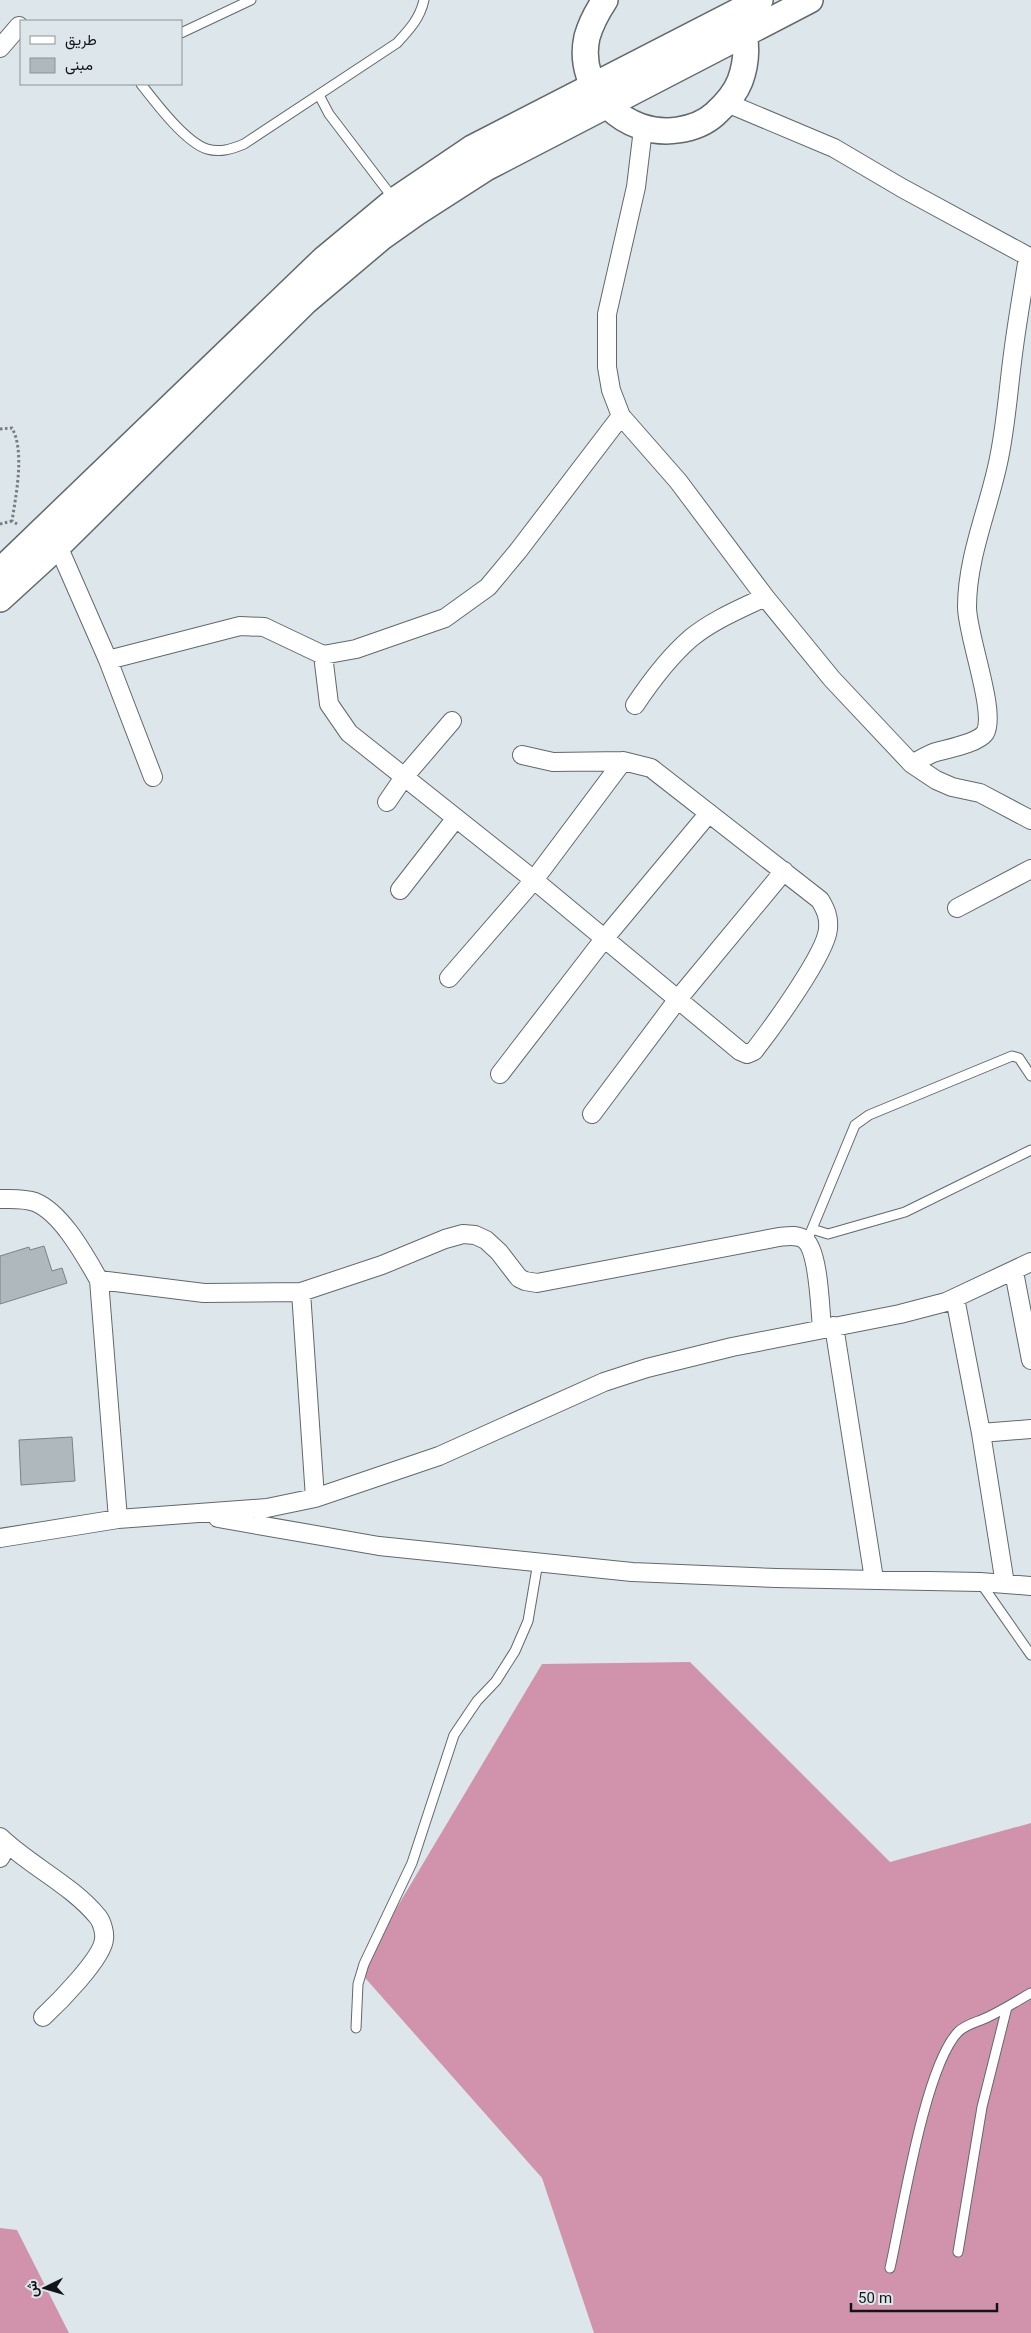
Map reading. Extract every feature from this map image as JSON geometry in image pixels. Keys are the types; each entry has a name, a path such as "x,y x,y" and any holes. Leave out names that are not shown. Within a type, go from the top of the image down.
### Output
{"main road":[{"path":"605,0 595,15 587,38 587,63 600,96 623,120 643,129 666,132 689,129 710,119 727,104 737,88 743,71 746,53 735,16"},
{"path":"0,571 47,542 305,302 351,262 416,213 600,96 760,0"},
{"path":"735,16 810,0"},
{"path":"0,598 47,542 324,259 395,200 472,148 600,96"}],"street":[{"path":"0,48 19,26"},
{"path":"727,104 834,148 1030,257 1015,338 1006,425 973,562 967,607 970,631 988,710 987,727 984,734 975,740 932,754 912,764"},
{"path":"643,129 636,187 607,314 606,367 611,390 621,416 678,481 765,597 832,679 912,764 936,780 952,787 980,793 1031,820"},
{"path":"108,660 240,626 264,627 323,656 356,649 445,618 488,587 621,416"},
{"path":"47,542 108,660 152,777"},
{"path":"634,705 650,681 692,638 715,622 765,597"},
{"path":"323,656 329,704 349,732 534,880 740,1051 747,1054 754,1051 822,951 828,930 827,912 820,900 651,768 623,761 553,762 522,756"},
{"path":"387,802 404,777 452,721"},
{"path":"449,978 534,880 623,761"},
{"path":"500,1074 604,939 709,813"},
{"path":"400,890 456,818"},
{"path":"957,908 1031,869"},
{"path":"592,1114 678,999 784,871"},
{"path":"0,1199 34,1202 47,1209 80,1246 99,1280 118,1519"},
{"path":"99,1280 204,1292 301,1292 382,1265 445,1239 463,1234 475,1235 486,1240 499,1252 519,1278 525,1282 537,1283 779,1237 809,1235 828,1327 874,1579"},
{"path":"0,1538 118,1519 267,1508 315,1498 439,1456 604,1382 647,1368 828,1327 900,1314 955,1298 1014,1272 1031,1262"},
{"path":"1014,1272 1031,1360"},
{"path":"301,1292 315,1498"},
{"path":"955,1298 981,1433 1005,1584"},
{"path":"981,1433 1031,1429"},
{"path":"193,1513 379,1546 632,1572 980,1582 1031,1586"},
{"path":"2,1847 78,1899 100,1918 103,1930 104,1941 86,1972 68,1994 43,2017"}],"lane":[{"path":"182,33 251,0"},
{"path":"142,85 187,136 205,149 229,150 244,144 397,43 412,28 421,13 424,0"},
{"path":"319,95 329,114 395,200"},
{"path":"1031,1076 1019,1058 1012,1056 869,1115 855,1125 809,1235 828,1234 905,1212 1031,1150"},
{"path":"356,2028 358,1984 364,1964 412,1863 454,1735 477,1701 496,1681 515,1651 528,1621 538,1562"},
{"path":"980,1582 1031,1655"},
{"path":"890,2268 927,2102 948,2044 968,2024 1007,2007 1031,1992"},
{"path":"958,2252 982,2107 1007,2007"}],"path":[{"path":"0,429 12,428 18,438 16,488 12,521"},
{"path":"0,524 12,521 47,542"}],"shaded area":[{"path":"690,1662 890,1862 1031,1823 1031,2333 594,2333 542,2178 359,1971 542,1664"},
{"path":"0,2228 17,2230 69,2333 0,2333"}],"building":[{"path":"44,1246 52,1271 62,1268 67,1283 0,1304 0,1256 29,1247 30,1250"},
{"path":"72,1437 75,1481 21,1485 19,1440"}]}
